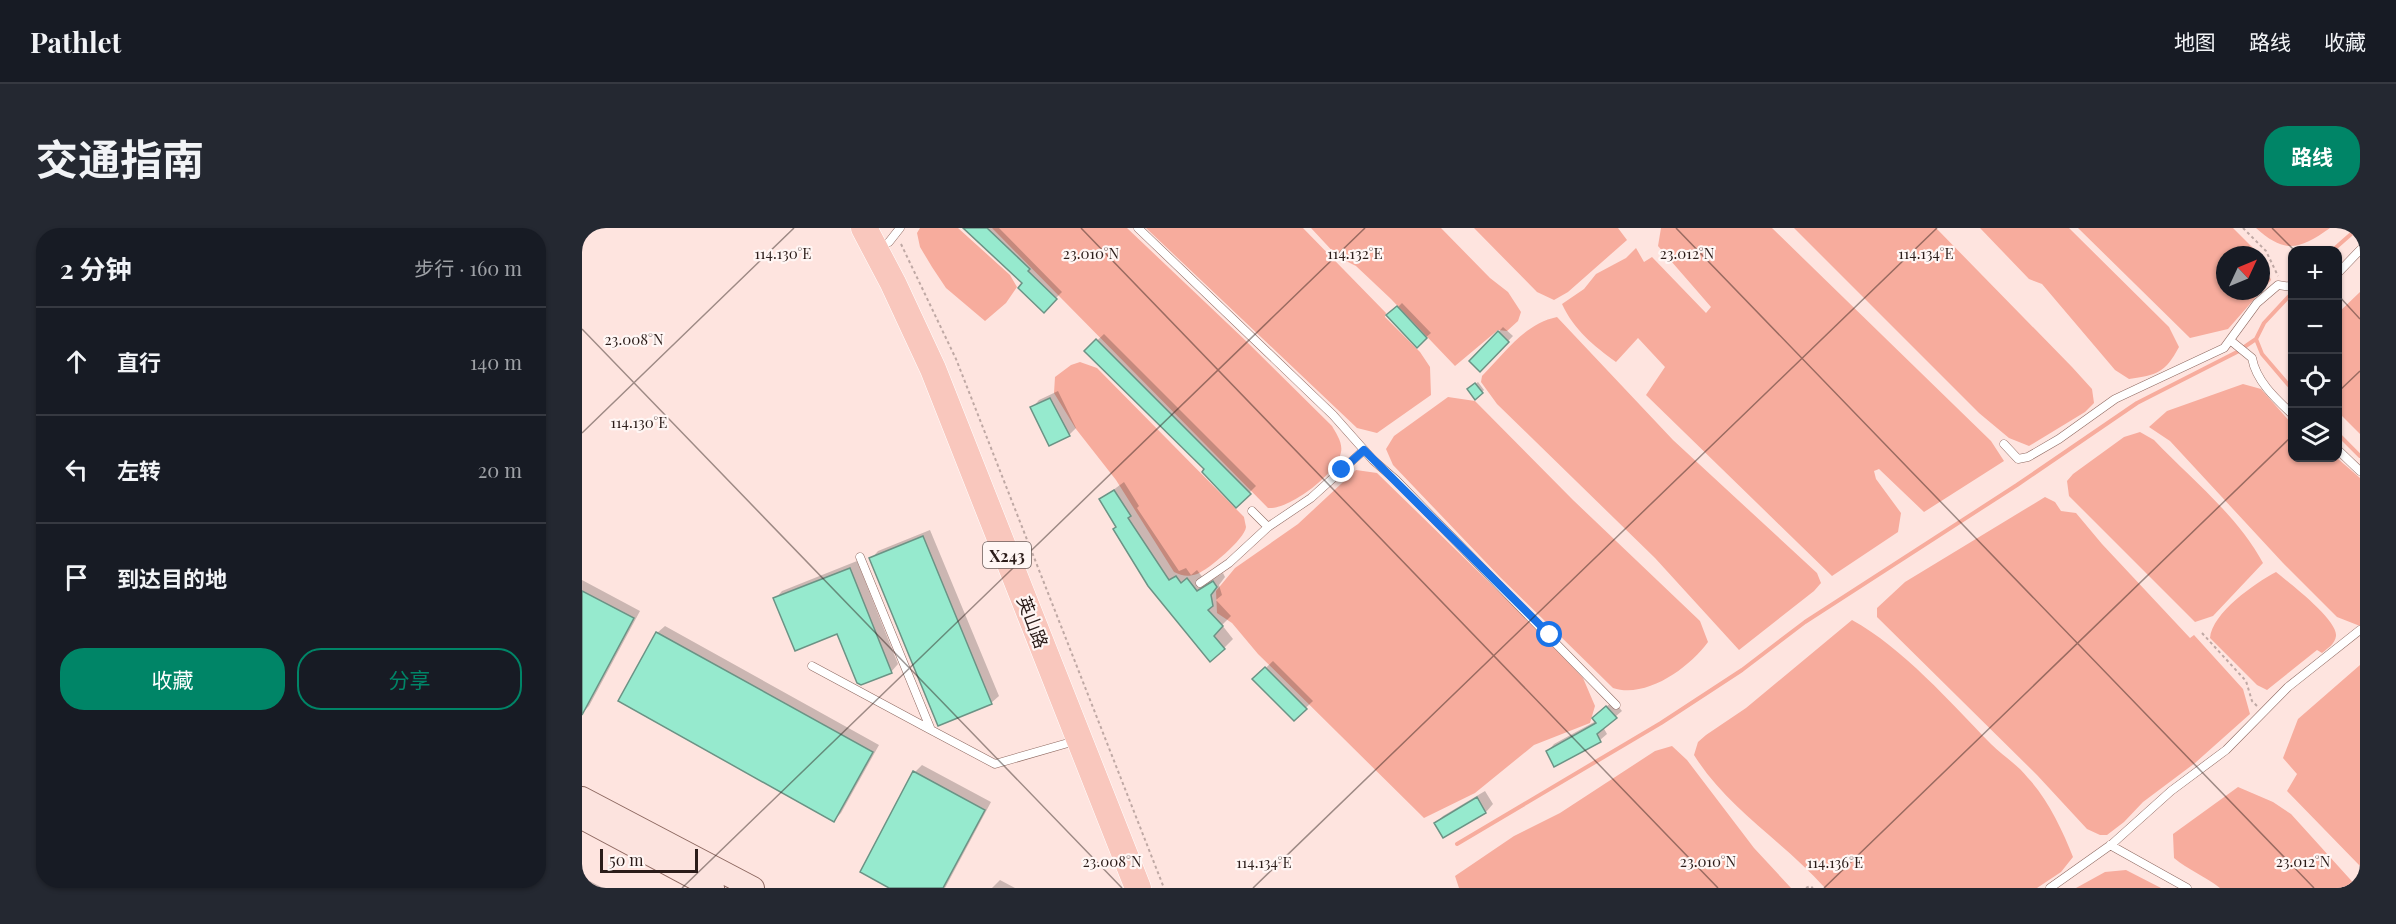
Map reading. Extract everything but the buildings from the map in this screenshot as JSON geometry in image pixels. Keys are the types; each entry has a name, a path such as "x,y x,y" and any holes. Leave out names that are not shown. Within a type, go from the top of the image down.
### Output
{"main road":[{"name":"英山路","path":"864,228 893,283 933,369 1138,888"},
{"name":"英山路","path":"892,233 948,363 1154,888"},
{"path":"582,798 753,888"},
{"path":"582,818 713,888"}],"lane":[{"path":"1138,228 1333,415 1364,450 1596,682 1616,705"},
{"path":"2342,268 2360,250"},
{"path":"2004,444 2018,459 2028,457 2059,439 2115,399 2218,351 2232,342 2257,303 2278,285 2288,286"},
{"path":"2232,342 2248,353 2262,382 2288,410"},
{"path":"1200,583 1229,563 1268,526 1311,498 1364,450"},
{"path":"2342,455 2360,471"},
{"path":"1252,511 1268,526"},
{"path":"860,556 931,730"},
{"path":"2050,888 2110,845 2171,791 2236,741 2262,712 2295,682 2360,630"},
{"path":"812,666 995,764 1080,739"},
{"path":"2110,845 2187,888"}],"path":[{"path":"2243,228 2266,251 2278,272 2278,285"},
{"path":"892,233 928,298 960,368 1164,888"},
{"path":"2202,633 2246,681 2252,701 2262,712"},
{"path":"1806,888 1810,886 1813,888"}],"shaded area":[{"path":"920,228 958,228 1010,275 1017,287 1006,303 985,321 946,288 920,247 917,233"},
{"path":"992,228 1127,228 1332,426 1341,445 1338,461 1311,489 1288,503 1268,508"},
{"path":"1146,228 1303,228 1386,313 1385,317 1420,352 1430,367 1431,395 1377,433 1357,428"},
{"path":"1311,228 1441,228 1490,278 1508,292 1521,312 1518,321 1507,331 1498,330 1455,366 1391,299 1356,266 1338,257"},
{"path":"1474,228 1618,228 1627,240 1568,292 1554,300 1537,292"},
{"path":"1661,228 1772,228 1991,441 2004,461 1924,512 1879,469 1874,471 1876,479 1901,513 1898,532 1832,576 1646,395 1665,367 1638,338 1616,362 1585,337 1572,322 1562,304 1584,289 1596,274 1626,258 1636,248 1644,262 1652,257 1706,313 1711,307 1658,246"},
{"path":"1794,228 1936,228 2092,389 2094,403 2085,412 2029,446 2009,438 1979,413"},
{"path":"1980,228 2069,228 2169,327 2179,347 2174,356 2159,371 2147,376 2129,379 2115,370 2042,284 2029,279"},
{"path":"2078,228 2233,228 2251,246 2216,246 2216,300 2253,300 2228,329 2190,338"},
{"path":"2256,228 2330,228 2301,245 2284,245"},
{"path":"2360,292 2360,434 2342,416 2342,309"},
{"path":"1557,317 1673,440 1817,573 1821,583 1814,591 1739,650 1655,558 1497,404 1481,382 1482,376 1525,333"},
{"path":"1080,362 1097,368 1244,517 1246,527 1239,539 1217,561 1197,574 1188,576 1174,572 1116,480 1076,429 1054,393 1055,377 1071,365"},
{"path":"2243,384 2261,389 2288,419 2288,462 2342,462 2360,478 2360,626 2337,617 2283,563 2170,441 2149,427 2167,411"},
{"path":"1448,397 1475,401 1573,500 1700,621 1708,642 1690,662 1653,685 1626,690 1613,688 1500,577 1393,465 1386,449 1394,436"},
{"path":"2140,432 2154,440 2213,498 2241,529 2263,563 2213,616 2195,622 2069,496 2067,481 2073,474 2124,437"},
{"path":"1356,470 1377,473 1532,624 1583,678 1595,706 1590,723 1534,745 1475,793 1424,818 1258,654 1232,623 1217,613 1216,591 1235,568 1298,524"},
{"path":"2045,497 2055,502 2061,511 2076,513 2190,638 2194,635 2243,689 2250,714 2195,763 2143,802 2124,822 2107,835 2100,835 2087,829 2037,775 1877,617 1877,608 1905,582"},
{"path":"2276,572 2321,611 2334,629 2336,636 2333,644 2322,653 2317,650 2267,690 2257,685 2210,638 2213,628 2226,609 2246,591"},
{"path":"1852,620 1890,645 1908,661 2035,786 2054,815 2073,857 2061,872 2037,888 1825,888 1739,808 1707,774 1694,755 1698,742 1746,708"},
{"path":"2360,665 2360,866 2287,791 2297,774 2283,758 2298,719"},
{"path":"1672,746 1687,760 1754,848 1791,888 1459,888 1455,876 1514,836 1560,813 1655,751"},
{"path":"2238,787 2273,802 2291,814 2358,888 2220,888 2174,858 2173,834"},
{"path":"2126,870 2161,888 2076,888 2105,872"}],"waterway":[{"path":"2338,246 2358,228"},
{"path":"2288,297 2264,323 2256,339 2262,354 2288,384"},
{"path":"1457,844 1661,723 1742,670 1805,622 2017,485 2137,403 2237,352 2256,339"},
{"path":"2342,438 2360,456"}],"route":[{"path":"1342,470 1364,450 1550,635"}]}
